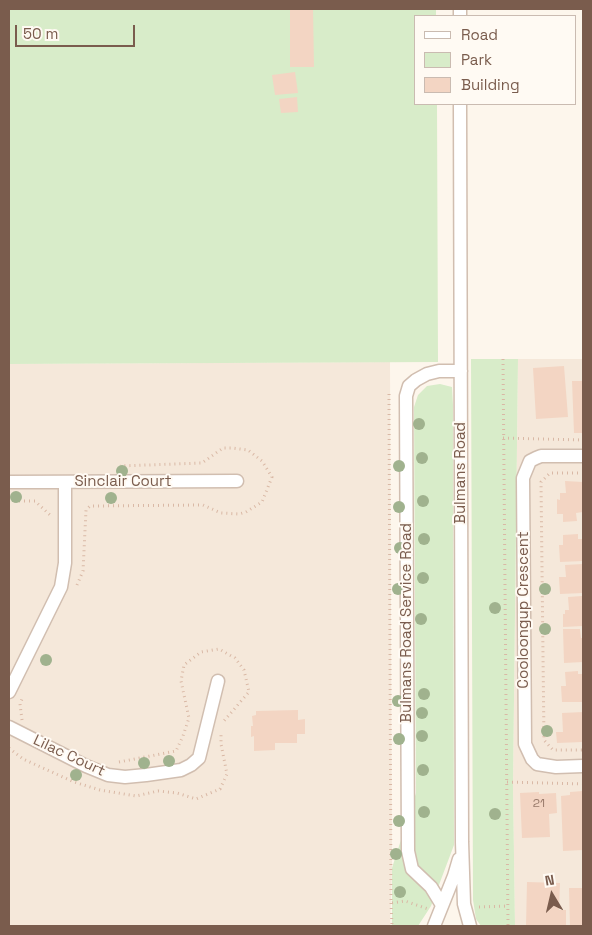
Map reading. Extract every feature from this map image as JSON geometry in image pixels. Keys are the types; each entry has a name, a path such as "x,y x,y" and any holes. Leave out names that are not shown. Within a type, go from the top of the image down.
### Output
{"street":[{"name":"Bulmans Road","path":"460,105 462,842 464,904 470,926"},
{"name":"Bulmans Road Service Road","path":"442,905 431,887 412,869 408,851 406,396 410,386 427,374 439,371 461,371"},
{"name":"Cooloongup Crescent","path":"583,456 541,456 530,461 523,478 525,744 532,760 537,764 556,767 583,766"},
{"name":"Sinclair Court","path":"9,482 237,481"},
{"path":"9,692 61,587 65,563 64,482"},
{"name":"Lilac Court","path":"9,727 108,775 125,777 181,770 199,758 218,681"},
{"name":"Bulmans Road","path":"434,926 454,876 462,842"}],"path":[{"path":"503,359 508,926"},
{"path":"504,438 583,440"},
{"path":"74,593 83,571 86,510 90,506 202,505 221,513 239,514 262,502 272,477 262,461 248,450 232,448 222,448 202,463 114,466"},
{"path":"583,473 550,473 541,482 544,740 553,750 583,750"},
{"path":"9,501 36,501 50,515 51,524"},
{"path":"116,762 176,751 189,718 181,681 184,665 201,652 219,649 235,658 244,670 249,692 222,725"},
{"path":"23,697 20,704 22,716 28,720"},
{"path":"9,748 23,759 74,782 100,790 136,796 158,791 196,798 220,789 227,774 221,744 221,730"},
{"path":"507,782 583,784"},
{"path":"391,903 392,926"}],"shaded area":[{"path":"518,359 583,359 583,926 515,926 513,785"},
{"path":"390,362 392,868 390,926 9,926 9,364"}],"green space":[{"path":"9,9 436,9 436,15 414,15 414,105 437,105 438,362 9,364"},
{"path":"471,359 518,359 513,785 515,926 481,926 476,919 473,900"},
{"path":"440,384 452,387 453,405 454,845 431,906 418,926 392,926 392,868 416,793 414,407 418,395 427,386"}],"building":[{"path":"290,9 313,9 314,67 290,67"},
{"path":"295,72 298,93 275,95 272,75"},
{"path":"297,97 298,112 281,113 279,99"},
{"path":"564,366 568,417 536,419 533,368"},
{"path":"572,381 583,381 583,433 574,433"},
{"path":"565,481 583,482 583,512 576,513 577,521 563,522 563,514 557,514 557,499 560,500 560,493 566,493"},
{"path":"578,534 578,539 583,539 583,561 560,562 559,545 563,545 563,535"},
{"path":"583,564 583,593 560,594 559,577 566,577 565,565"},
{"path":"582,596 583,626 563,627 563,614 565,614 565,610 569,610 568,597"},
{"path":"563,629 580,629 581,638 583,638 583,662 564,663"},
{"path":"578,671 578,674 583,674 583,702 562,702 561,686 566,686 565,672"},
{"path":"298,710 298,720 305,719 305,734 297,734 297,743 275,743 275,750 254,751 254,736 251,737 251,726 253,726 252,716 256,715 256,711"},
{"path":"583,712 583,742 557,743 556,732 563,732 562,713"},
{"path":"583,791 583,850 563,851 561,796 570,795 570,792"},
{"path":"539,792 539,794 556,793 557,813 549,814 550,837 522,838 520,793"},
{"path":"527,882 560,883 559,910 566,910 566,926 526,926"},
{"path":"569,888 583,888 583,926 570,926"}]}
